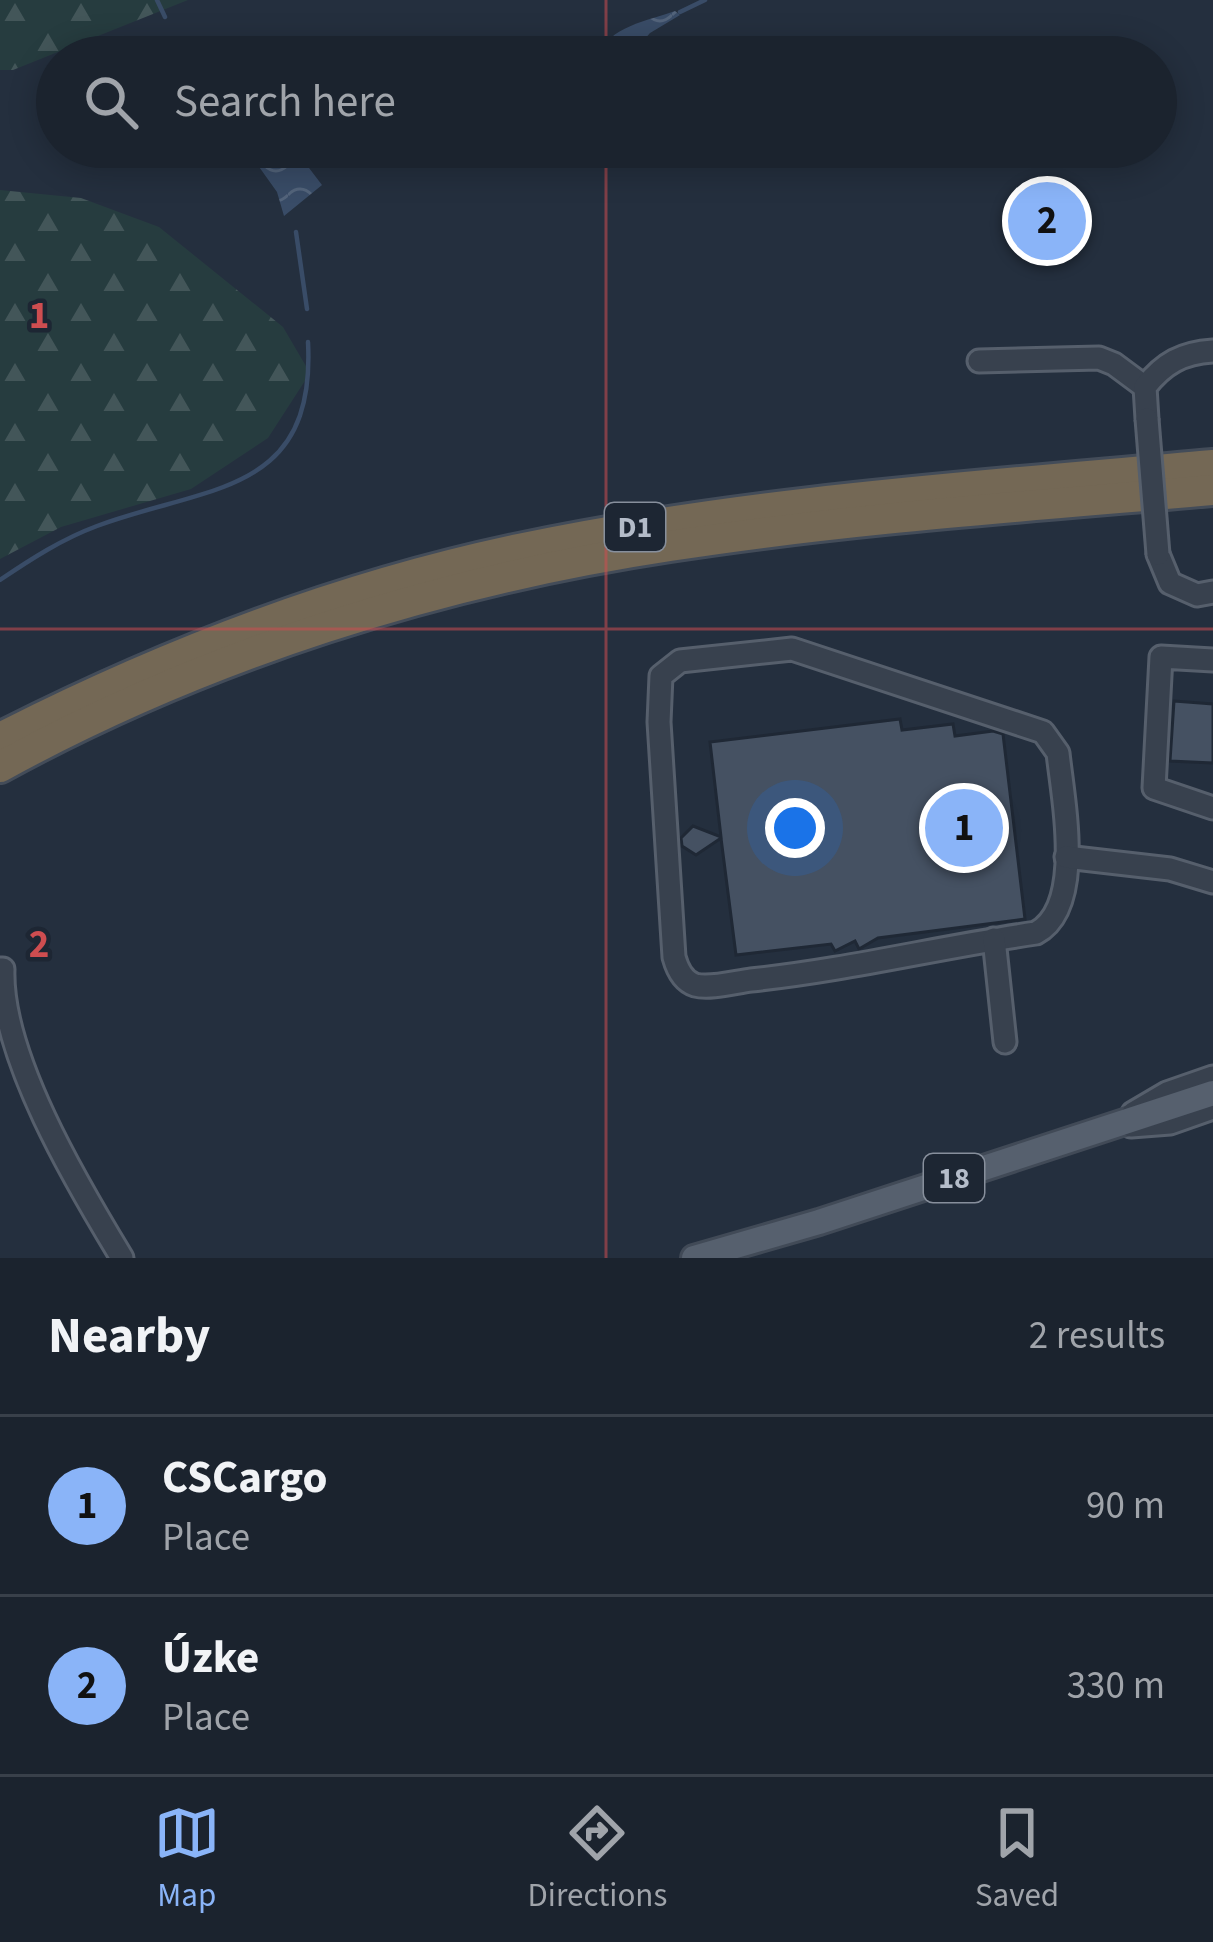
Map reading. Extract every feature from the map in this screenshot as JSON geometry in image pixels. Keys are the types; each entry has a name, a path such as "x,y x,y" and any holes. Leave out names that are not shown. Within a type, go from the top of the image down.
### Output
{"highway":[{"name":"D1","path":"0,738 82,698 288,615 517,550 671,520 761,509 1213,465"},
{"name":"D1","path":"0,771 32,749 182,681 296,638 529,573 747,535 1213,490"},
{"path":"0,718 46,701 82,698"}],"main road":[{"name":"18","path":"694,1258 1213,1094"}],"street":[{"path":"1145,388 1174,359 1213,351"},
{"path":"979,361 1099,358 1145,388 1158,554 1170,584 1197,595 1213,592"},
{"path":"793,649 1043,732 1058,753 1066,857 1062,902 1048,926 1036,933 994,939 760,980 698,986 686,980 674,957 659,722 661,676 680,661 793,649"},
{"path":"1213,660 1161,657 1154,788 1213,808"},
{"path":"1066,857 1170,869 1213,882"},
{"path":"994,939 1004,1042"},
{"path":"0,969 2,1001 21,1060 76,1182 122,1258"},
{"path":"1106,1128 1167,1094 1213,1077"},
{"path":"1106,1128 1170,1124 1213,1108"}],"green space":[{"path":"0,0 188,0 98,36 36,36 36,61 0,70"},
{"path":"0,190 81,198 159,227 283,327 310,373 268,438 191,489 61,527 0,559"}],"water":[{"path":"675,11 680,15 647,36 614,36"},
{"path":"260,168 309,168 322,185 284,216 277,192"}],"building":[{"path":"1174,701 1213,704 1213,763 1170,761"},
{"path":"900,719 902,730 953,724 955,736 1003,734 1025,919 878,938 859,949 855,941 835,951 831,944 736,955 721,838 696,855 682,846 681,838 693,826 721,837 710,742"}],"waterway":[{"path":"157,0 165,17"},
{"path":"680,12 705,0"},
{"path":"296,232 307,309"},
{"path":"0,580 84,531 214,490 247,476 274,457 294,430 306,392 308,342"}],"place":[{"name":"Úzke","path":"1047,221"},
{"name":"CSCargo","path":"964,828"}]}
